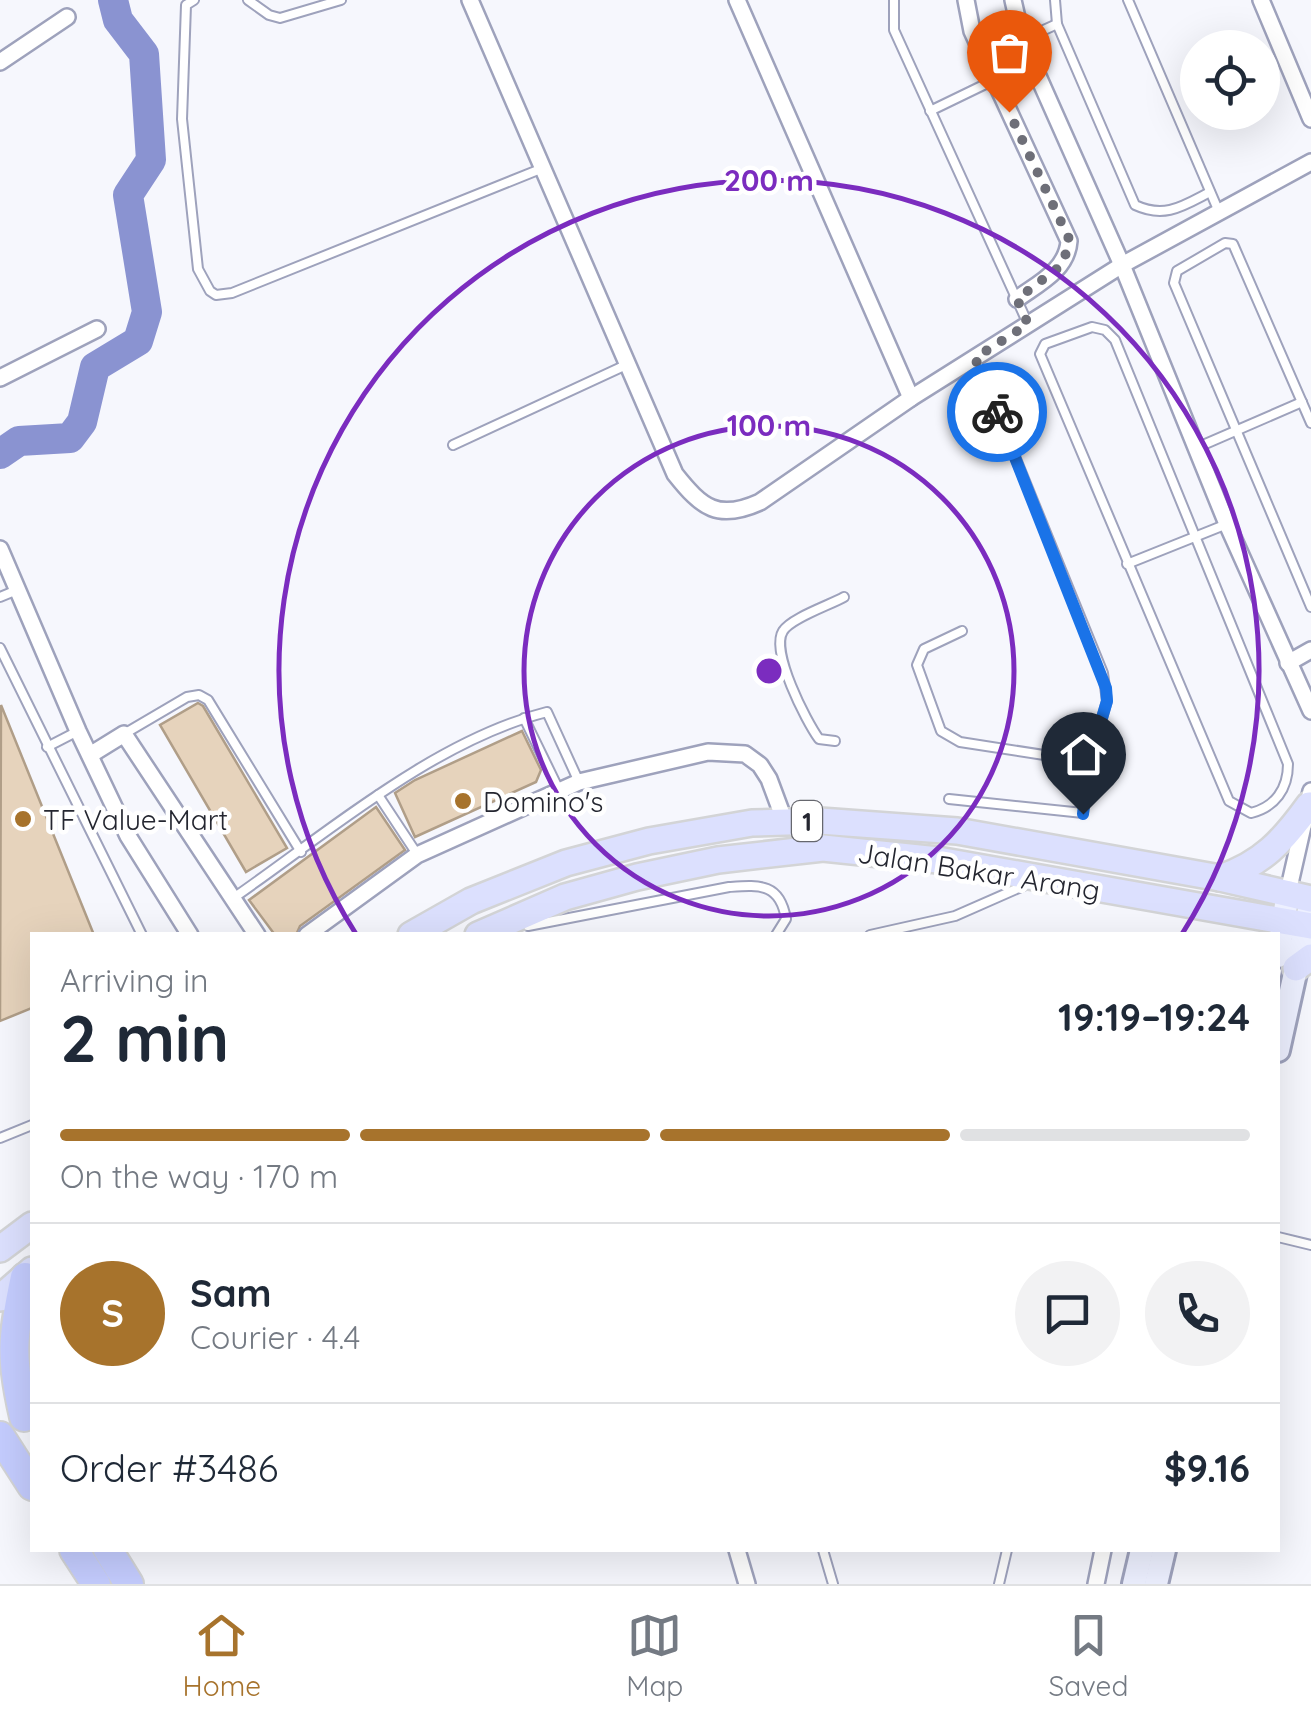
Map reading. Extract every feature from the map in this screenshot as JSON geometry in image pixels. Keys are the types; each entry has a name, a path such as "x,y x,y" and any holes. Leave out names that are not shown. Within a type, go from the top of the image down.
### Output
{"highway":[{"path":"28,1274 12,1342 28,1424"},
{"path":"0,1381 28,1424"},
{"path":"0,1436 30,1483"},
{"path":"75,1552 96,1584"},
{"path":"109,1552 130,1584"}],"main road":[{"path":"1220,878 1247,869 1270,854 1310,798"},
{"name":"Jalan Bakar Arang","path":"416,932 471,902 566,863 649,841 752,823 820,821 957,831 1220,878 1296,914"},
{"name":"Jalan Bakar Arang","path":"485,932 565,897 637,877 718,860 823,848 938,860 1240,916 1296,914"},
{"path":"1280,1039 1295,960 1296,914"},
{"path":"0,1249 30,1226"},
{"path":"0,1298 28,1274"},
{"path":"1134,1584 1142,1552"},
{"path":"1156,1584 1164,1552"}],"street":[{"path":"470,0 674,474 692,496 716,510 737,512 760,502 911,398 1122,265 1311,162"},
{"path":"738,0 911,398"},
{"path":"966,0 968,18 983,55 1070,241 1062,265 1017,299"},
{"path":"1013,0 1022,40 1311,711"},
{"path":"1261,0 1311,119"},
{"path":"0,62 66,17"},
{"path":"983,55 1022,40"},
{"path":"0,378 97,330"},
{"path":"0,549 78,732 128,836 190,932"},
{"path":"1288,663 1311,650"},
{"path":"90,755 124,734 255,932"},
{"path":"311,932 417,855 580,782 708,752 727,750 745,754 760,765 785,822"},
{"path":"1296,914 1310,798"},
{"path":"738,1552 746,1584"},
{"path":"1096,1584 1104,1552"}],"lane":[{"path":"194,0 186,6 182,118 198,269 216,295 248,286 542,168"},
{"path":"248,0 280,18 341,0"},
{"path":"894,0 894,30 1028,324"},
{"path":"1055,0 1057,24 1135,205 1162,214 1210,192"},
{"path":"1128,0 1219,212"},
{"path":"1022,40 1057,24"},
{"path":"930,110 994,80"},
{"path":"1311,423 1233,244 1225,243 1177,271 1174,284 1311,607"},
{"path":"1092,327 1105,330 1114,340 1194,538 1288,764 1280,796 1267,809 1251,814 1229,802 1040,354 1045,344 1092,327"},
{"path":"949,799 1083,814 1089,762 1107,701 1102,674 975,358"},
{"path":"453,445 628,364"},
{"path":"1196,448 1302,402"},
{"path":"1127,564 1228,524"},
{"path":"0,597 18,590"},
{"path":"835,741 819,739 811,729 780,646 782,633 789,625 844,597"},
{"path":"962,631 924,648 917,665 941,731 960,742 1089,762"},
{"path":"0,648 140,932"},
{"path":"124,734 187,697 199,695 208,700 300,852"},
{"path":"232,899 378,796 471,742 524,718 547,712 580,782"},
{"path":"524,718 560,791"},
{"path":"47,747 78,732"},
{"path":"378,796 417,855"},
{"path":"884,932 956,916 1038,880"},
{"path":"503,932 602,910 752,885 772,890 783,904 786,919 778,932"},
{"path":"0,1138 30,1126"},
{"path":"1280,1237 1311,1245"},
{"path":"824,1552 833,1584"},
{"path":"999,1584 1007,1552"}],"building":[{"path":"198,703 287,848 246,872 160,725"},
{"name":"TF Value-Mart","path":"1,705 93,932 30,932 30,1009 0,1021"},
{"path":"522,731 541,770 536,782 415,837 395,793"},
{"path":"376,807 405,850 300,926 297,932 273,932 249,900"}],"waterway":[{"path":"0,454 19,441 70,438 82,422 95,367 138,341 147,312 128,195 151,160 144,54 118,20 113,0"}],"way so far":[{"path":"997,412 975,358 1028,324 1017,299 1062,265 1070,241 1009,112"}],"place":[{"name":"Domino's","path":"463,801"},
{"name":"TF Value-Mart","path":"23,819"}],"route":[{"path":"997,412 1106,688 1107,701 1091,751 1083,814"}]}
